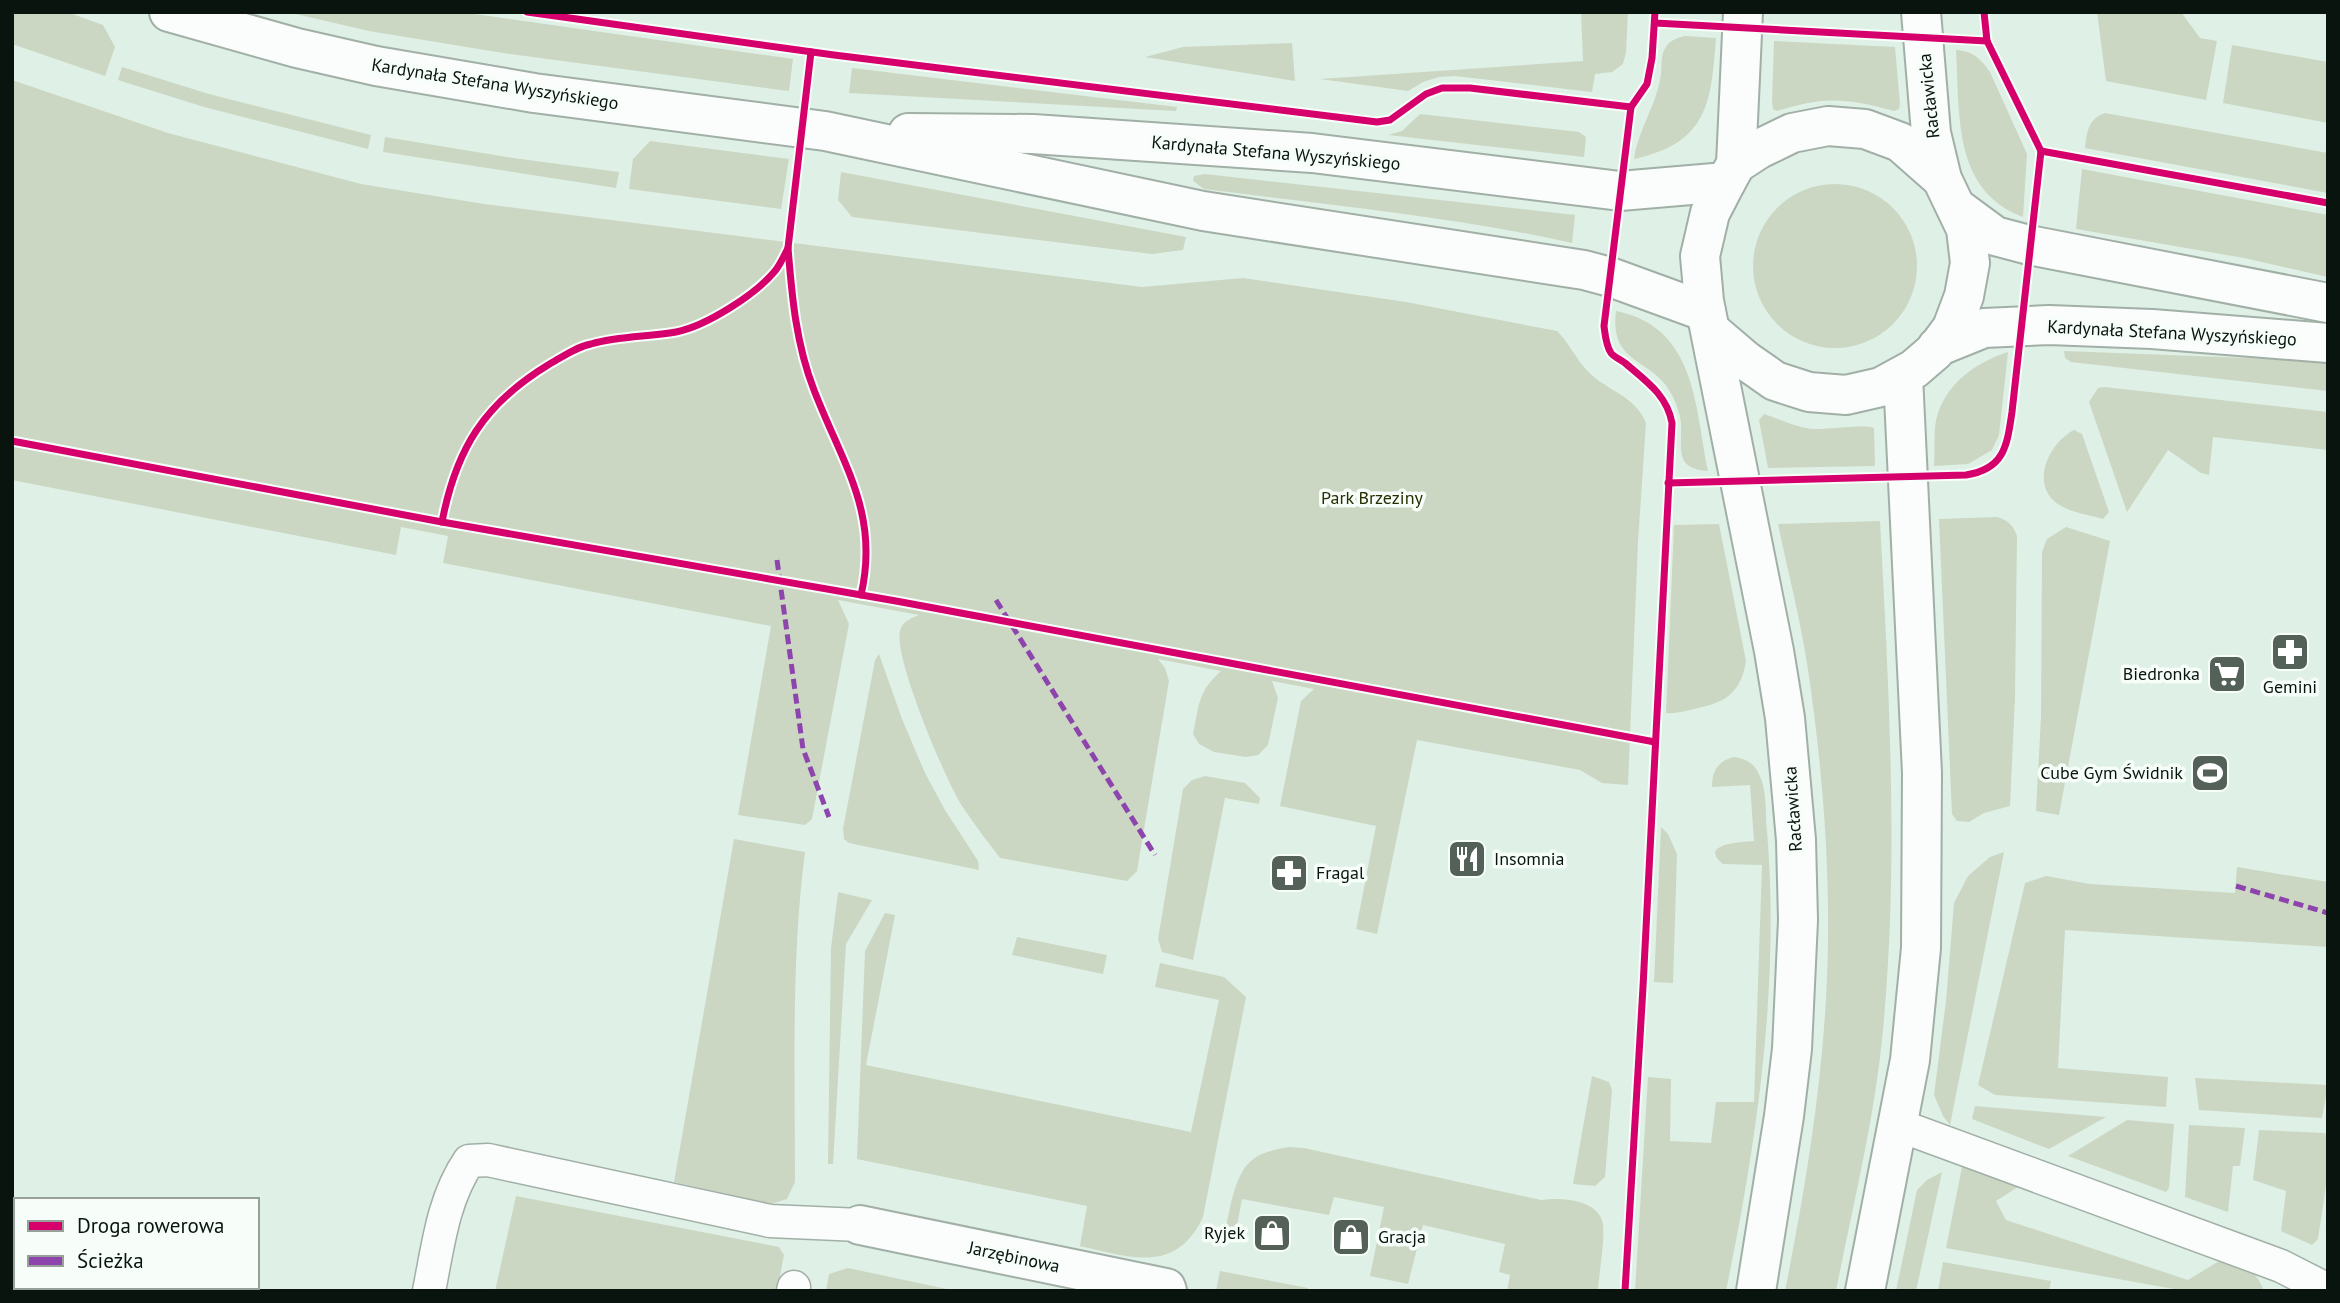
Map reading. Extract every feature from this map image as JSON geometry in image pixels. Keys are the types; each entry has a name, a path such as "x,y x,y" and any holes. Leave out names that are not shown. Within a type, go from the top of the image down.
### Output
{"street":[{"name":"Kardynała Stefana Wyszyńskiego","path":"169,12 297,48 376,66 534,93 825,131 1203,211 1584,270 1610,277 1708,321"},
{"path":"1731,173 1743,12"},
{"name":"Racławicka","path":"1921,12 1931,133 1950,194 1966,229 1969,263 1964,296 1952,328 1937,347"},
{"path":"1731,173 1759,149 1792,133 1828,126 1865,129 1900,142 1950,194 1996,236 2029,245 2328,303"},
{"name":"Kardynała Stefana Wyszyńskiego","path":"825,131 1033,134 1312,153 1620,191 1731,173"},
{"name":"Racławicka","path":"1731,173 1710,213 1700,256 1708,321 1785,718 1796,840 1798,920 1791,1049 1784,1116 1756,1291"},
{"path":"1708,321 1745,360 1775,381 1809,392 1846,395 1881,387 1914,369 1937,347"},
{"name":"Kardynała Stefana Wyszyńskiego","path":"1937,347 1984,328 2049,325 2151,329 2328,343"},
{"path":"1865,1291 1910,1060 1923,886 1922,773 1903,376"},
{"name":"Jarzębinowa","path":"860,1225 1166,1288 1167,1291"}],"lane":[{"path":"1898,1125 2279,1279 2328,1290"},
{"path":"429,1291 444,1214 457,1178 469,1161 488,1160 770,1221 860,1225"}],"green space":[{"path":"12,12 67,12 103,25 115,47 105,76 12,44"},
{"path":"287,12 460,12 793,59 789,91 503,53 369,31"},
{"path":"1581,12 1628,12 1623,64 1612,72 1595,74 1592,92 1455,76 1423,82 1408,91 1320,79 1583,61"},
{"path":"2097,12 2181,12 2200,38 2217,41 2206,100 2106,81"},
{"path":"1685,36 1716,38 1711,82 1701,117 1691,131 1677,142 1659,152 1634,159 1658,90 1664,51 1672,41"},
{"path":"1774,41 1895,47 1899,109 1894,111 1835,100 1777,111 1773,109"},
{"path":"1292,43 1295,81 1145,57 1183,47"},
{"path":"2232,45 2328,62 2328,123 2223,103"},
{"path":"1956,50 1976,56 1990,72 2027,154 2023,217 2000,205 1983,189 1972,169 1960,124"},
{"path":"122,67 209,94 371,135 368,149 204,107 118,80"},
{"path":"852,68 1177,107 1176,111 849,93"},
{"name":"Park Brzeziny","path":"12,80 168,133 361,184 484,204 1142,287 1243,278 1406,302 1557,331 1591,375 1634,405 1646,423 1628,785 1602,783 1580,770 1417,740 1377,934 1356,929 1376,826 1280,806 1301,701 1314,689 1272,681 1278,698 1268,745 1258,755 1246,757 1214,752 1199,744 1193,734 1203,692 1221,671 1158,659 1165,668 1169,681 1137,871 1127,881 1000,858 954,792 912,691 904,666 900,631 905,622 919,615 838,600 849,624 812,819 805,825 738,815 771,626 443,563 448,536 401,527 396,555 12,480"},
{"path":"2105,113 2328,153 2328,193 2085,148 2092,122"},
{"path":"1420,114 1579,132 1586,137 1584,157 1388,135 1402,131"},
{"path":"385,137 619,172 616,188 383,152"},
{"path":"650,141 789,159 781,209 629,189 633,159"},
{"path":"2082,169 2328,215 2328,277 2244,258 2076,229"},
{"path":"841,172 1186,237 1183,250 1152,254 852,217 838,200"},
{"path":"1205,174 1575,215 1572,243 1435,218 1204,189 1193,181 1194,176"},
{"path":"1835,184 1866,190 1893,208 1911,235 1917,266 1911,297 1893,324 1866,342 1835,348 1804,342 1777,324 1759,297 1753,266 1759,235 1777,208 1804,190"},
{"path":"1616,311 1642,320 1662,334 1677,352 1694,396 1708,471 1697,469 1685,462 1681,449 1681,420 1674,400 1665,384 1626,352 1619,342"},
{"path":"2064,351 2328,361 2328,391 2071,362 2065,358"},
{"path":"2008,352 1999,435 1992,450 1968,464 1934,466 1938,413 1951,389 1971,370"},
{"path":"2098,388 2328,412 2328,450 2213,437 2209,475 2201,473 2168,450 2127,512 2089,402"},
{"path":"1764,414 1812,429 1874,428 1875,466 1768,468 1759,420"},
{"path":"2074,430 2082,434 2109,512 2103,519 2063,507 2052,499 2046,490 2044,470 2047,460 2058,442"},
{"path":"1997,517 2010,524 2017,536 2015,698 2010,806 1984,813 1969,822 1957,821 1952,814 1939,519"},
{"path":"1880,521 1891,776 1891,903 1879,1063 1869,1128 1836,1291 1785,1291 1820,1072 1827,983 1828,905 1823,804 1813,703 1802,633 1778,524"},
{"path":"1719,524 1746,661 1744,672 1735,689 1722,700 1705,707 1666,713 1674,525"},
{"path":"2066,527 2110,541 2059,815 2036,811 2041,717 2042,552 2047,539"},
{"path":"879,654 925,773 978,861 979,870 849,843 844,839 843,829 875,660"},
{"path":"1734,757 1752,764 1762,783 1770,889 1768,1004 1763,1062 1737,1234 1726,1291 1635,1291 1648,1077 1671,1079 1670,1141 1711,1143 1716,1102 1754,1102 1762,865 1723,864 1715,852 1725,845 1754,841 1750,785 1712,787 1717,768"},
{"path":"1205,776 1245,783 1260,798 1259,804 1225,798 1193,960 1162,952 1158,939 1183,789 1192,780"},
{"path":"1661,827 1668,834 1677,854 1673,983 1654,982"},
{"path":"734,839 805,852 796,975 795,1182 787,1199 771,1204 674,1182"},
{"path":"2004,852 1950,1125 1934,1095 1946,1001 1954,903 1968,876 1990,857"},
{"path":"2237,867 2328,882 2328,947 2065,930 2058,1068 2168,1077 2166,1107 1995,1095 1978,1085 2025,883 2046,876 2090,884 2235,893"},
{"path":"838,892 872,900 846,944 833,1164 828,1164 831,948"},
{"path":"885,913 895,915 866,1065 1191,1132 1219,1000 1155,987 1160,963 1224,977 1246,997 1203,1217 1192,1235 1179,1248 1165,1255 1133,1257 1080,1246 1087,1206 857,1159 865,951"},
{"path":"1017,937 1107,955 1103,974 1012,955"},
{"path":"1592,1076 1609,1082 1612,1090 1605,1177 1595,1186 1573,1184"},
{"path":"2195,1078 2328,1085 2322,1118 2199,1110"},
{"path":"1975,1106 2106,1117 2049,1149 1972,1119"},
{"path":"2127,1120 2174,1124 2169,1188 2166,1192 2068,1156"},
{"path":"2189,1125 2245,1128 2240,1166 2233,1166 2228,1212 2185,1197"},
{"path":"2259,1130 2325,1133 2328,1154 2326,1184 2318,1239 2312,1245 2281,1231 2286,1191 2253,1180"},
{"path":"1289,1147 1304,1148 1541,1200 1568,1200 1587,1205 1600,1216 1603,1224 1598,1291 1507,1291 1510,1275 1499,1272 1505,1244 1423,1225 1408,1284 1370,1276 1384,1207 1334,1197 1329,1215 1242,1199 1235,1237 1225,1234 1233,1194 1246,1166 1260,1155"},
{"path":"1962,1167 2021,1185 1996,1201 2006,1220 2188,1280 2224,1258 2248,1269 2264,1291 2185,1291 1946,1248"},
{"path":"1942,1172 1916,1291 1896,1291 1917,1190 1927,1180"},
{"path":"516,1196 779,1247 784,1255 777,1291 495,1291"},
{"path":"1943,1262 2051,1281 2049,1291 1938,1291"},
{"path":"848,1268 956,1291 826,1291 829,1274"},
{"path":"1220,1271 1308,1288 1308,1291 1216,1291"}],"marked path":[{"path":"777,560 803,749 829,817"},
{"path":"996,600 1155,855"},
{"path":"2236,886 2328,913"}],"cycle path":[{"path":"527,12 834,55 1377,122 1390,120 1426,94 1442,88 1470,88 1631,107"},
{"path":"1625,1291 1672,423 1666,404 1654,389 1611,353 1604,326 1631,107 1647,84 1655,12"},
{"path":"1668,483 1966,475 1989,467 2002,454 2012,412 2041,151 1987,41 1984,12"},
{"path":"1655,23 1987,41"},
{"path":"442,522 455,472 476,431 506,396 526,380 585,345 688,329 743,299 775,271 788,248 811,52"},
{"path":"2041,151 2328,203"},
{"path":"788,248 793,302 808,373 846,465 862,513 866,566 861,595"},
{"path":"12,441 442,522 896,601 1655,742"}],"place":[{"name":"Gemini","path":"2290,652"},
{"name":"Biedronka","path":"2227,674"},
{"name":"Cube Gym Świdnik","path":"2210,773"},
{"name":"Insomnia","path":"1467,859"},
{"name":"Fragal","path":"1289,873"},
{"name":"Ryjek","path":"1272,1233"},
{"name":"Gracja","path":"1351,1237"}]}
